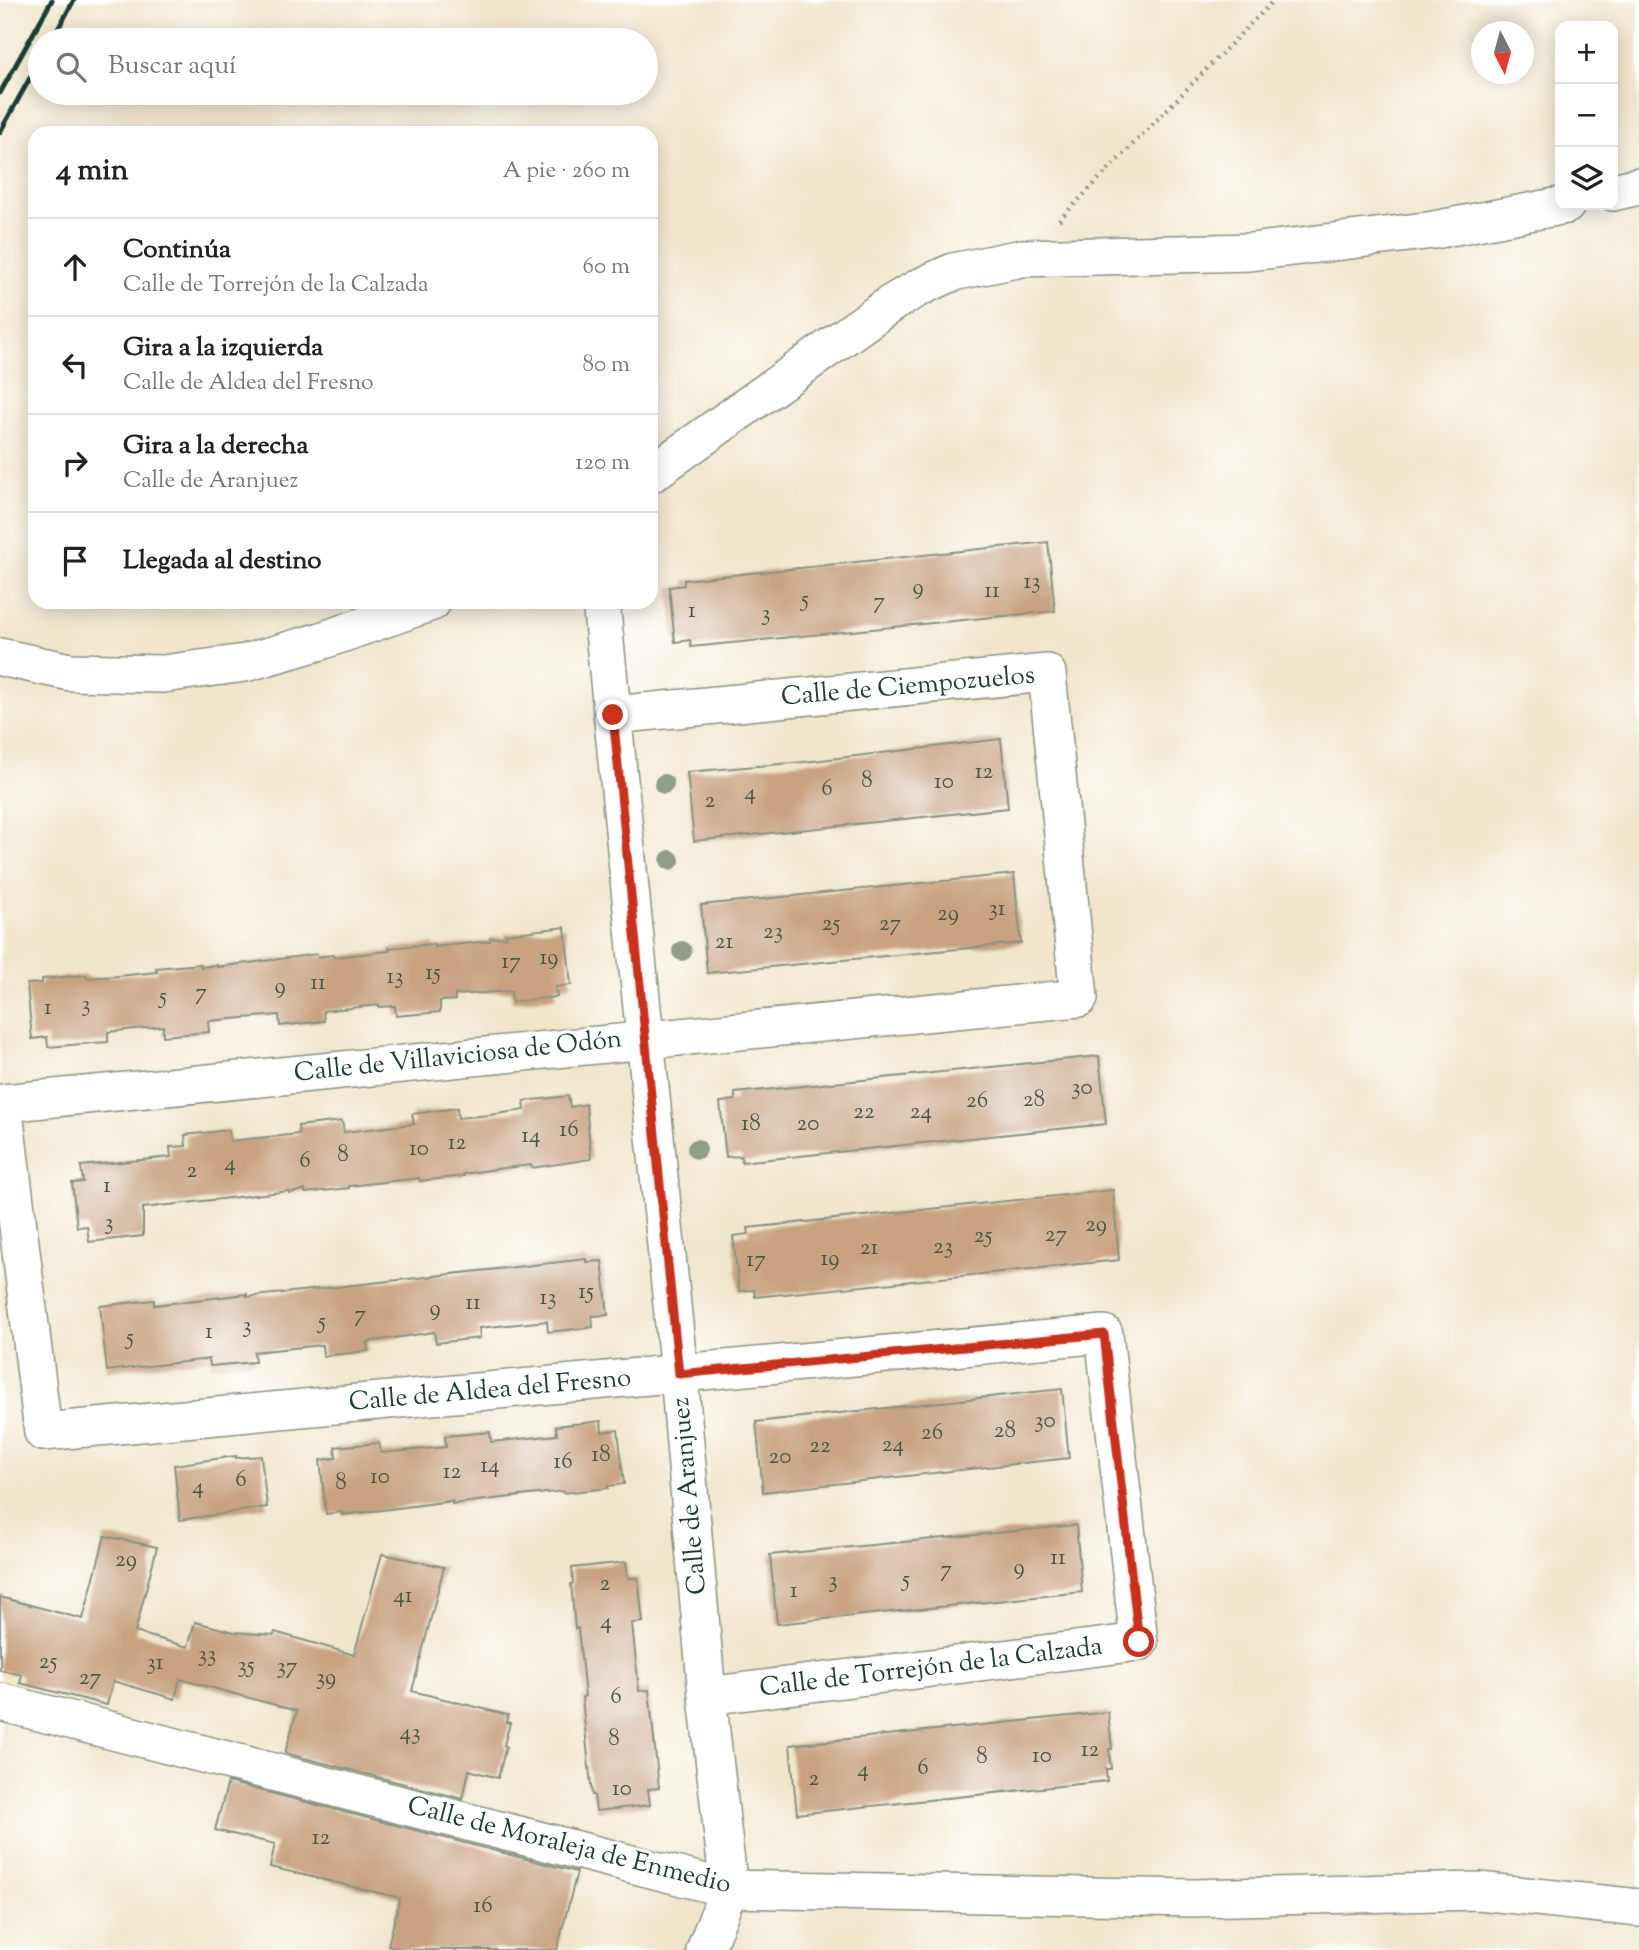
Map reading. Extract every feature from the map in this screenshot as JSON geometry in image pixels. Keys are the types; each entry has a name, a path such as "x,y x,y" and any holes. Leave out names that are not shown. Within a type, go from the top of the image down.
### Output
{"street":[{"path":"1618,191 1639,186"},
{"path":"658,469 892,303 953,272 1022,258 1250,252 1434,230 1555,207"},
{"path":"0,657 70,672 163,674 245,663 321,641 412,609"},
{"name":"Calle de Aranjuez","path":"602,609 679,1374 707,1696 729,1889"},
{"name":"Calle de Ciempozuelos","path":"613,715 1047,673 1079,998"},
{"name":"Calle de Villaviciosa de Odón","path":"43,1432 3,1103 1079,998"},
{"name":"Calle de Aldea del Fresno","path":"43,1432 1104,1334"},
{"name":"Calle de Torrejón de la Calzada","path":"707,1696 1139,1642 1104,1334"},
{"name":"Calle de Moraleja de Enmedio","path":"0,1702 729,1889 1193,1898 1479,1891 1639,1908"},
{"path":"705,1950 729,1889"}],"path":[{"path":"1022,258 1274,0"}],"building":[{"path":"1048,542 1055,611 691,647 690,640 675,642 669,587 684,585 684,580"},
{"path":"1001,739 1008,808 694,841 687,772 804,762"},
{"path":"1014,874 1021,943 707,973 701,905"},
{"path":"565,927 571,985 555,987 557,997 512,1002 511,991 455,995 455,1000 440,1001 440,1012 396,1016 395,1006 379,1005 323,1011 324,1021 280,1026 279,1015 208,1021 209,1032 163,1036 163,1026 108,1032 108,1042 48,1047 47,1037 32,1039 27,984 42,983 42,979 86,975 87,978 118,976 157,972 156,968 201,964 201,967 217,967 317,954 318,957 334,957 390,951 389,948 434,944 434,947 490,941 490,938 506,937 505,934"},
{"path":"1099,1056 1106,1124 742,1162 741,1156 726,1157 720,1102 735,1100 735,1093"},
{"path":"568,1096 570,1107 586,1104 591,1159 532,1168 531,1165 496,1169 420,1181 419,1178 305,1193 305,1190 289,1191 143,1208 143,1236 89,1242 87,1226 77,1227 72,1183 83,1182 81,1166 171,1157 170,1147 186,1146 185,1135 229,1130 230,1141 299,1134 298,1126 342,1121 344,1132 414,1124 412,1114 457,1108 458,1118 525,1110 524,1101"},
{"path":"1113,1190 1119,1260 755,1297 754,1290 739,1291 733,1236 749,1234 748,1228"},
{"path":"586,1259 586,1262 602,1261 608,1315 592,1316 593,1327 548,1332 547,1321 479,1328 480,1338 436,1343 434,1332 367,1342 368,1351 323,1356 322,1345 254,1352 255,1362 210,1366 209,1359 107,1371 100,1306 154,1300 154,1305 247,1294 247,1297"},
{"path":"1062,1389 1069,1458 763,1492 756,1422"},
{"path":"601,1421 602,1432 618,1430 624,1484 563,1493 452,1504 452,1501 342,1515 342,1512 326,1514 320,1460 336,1458 335,1447 379,1443 381,1453 446,1447 445,1436 490,1432 491,1442 557,1435 556,1426"},
{"path":"236,1456 261,1456 267,1507 180,1520 174,1465"},
{"path":"1076,1525 1082,1592 777,1624 770,1555"},
{"path":"105,1536 157,1547 135,1632 188,1647 195,1622 234,1632 274,1635 275,1632 354,1655 382,1554 444,1567 412,1691 508,1715 506,1722 510,1723 498,1778 469,1770 463,1799 285,1753 297,1711 180,1679 175,1699 113,1681 107,1705 20,1683 22,1675 0,1670 0,1597 83,1619"},
{"path":"626,1562 628,1578 638,1578 643,1622 632,1623 639,1691 649,1690 659,1788 648,1789 650,1805 596,1811 584,1719 582,1697 585,1696 578,1628 575,1629 572,1568"},
{"path":"1108,1712 1112,1749 1109,1749 1111,1769 1106,1769 1107,1781 797,1814 790,1745"},
{"path":"228,1782 577,1872 557,1950 405,1950 388,1945 400,1898 270,1867 275,1844 215,1830"}],"railway":[{"path":"36,28 52,0"},
{"path":"59,28 74,0"},
{"path":"0,93 28,43"},
{"path":"0,132 28,82"}],"route":[{"path":"613,715 679,1374 1104,1334 1139,1642"}]}
